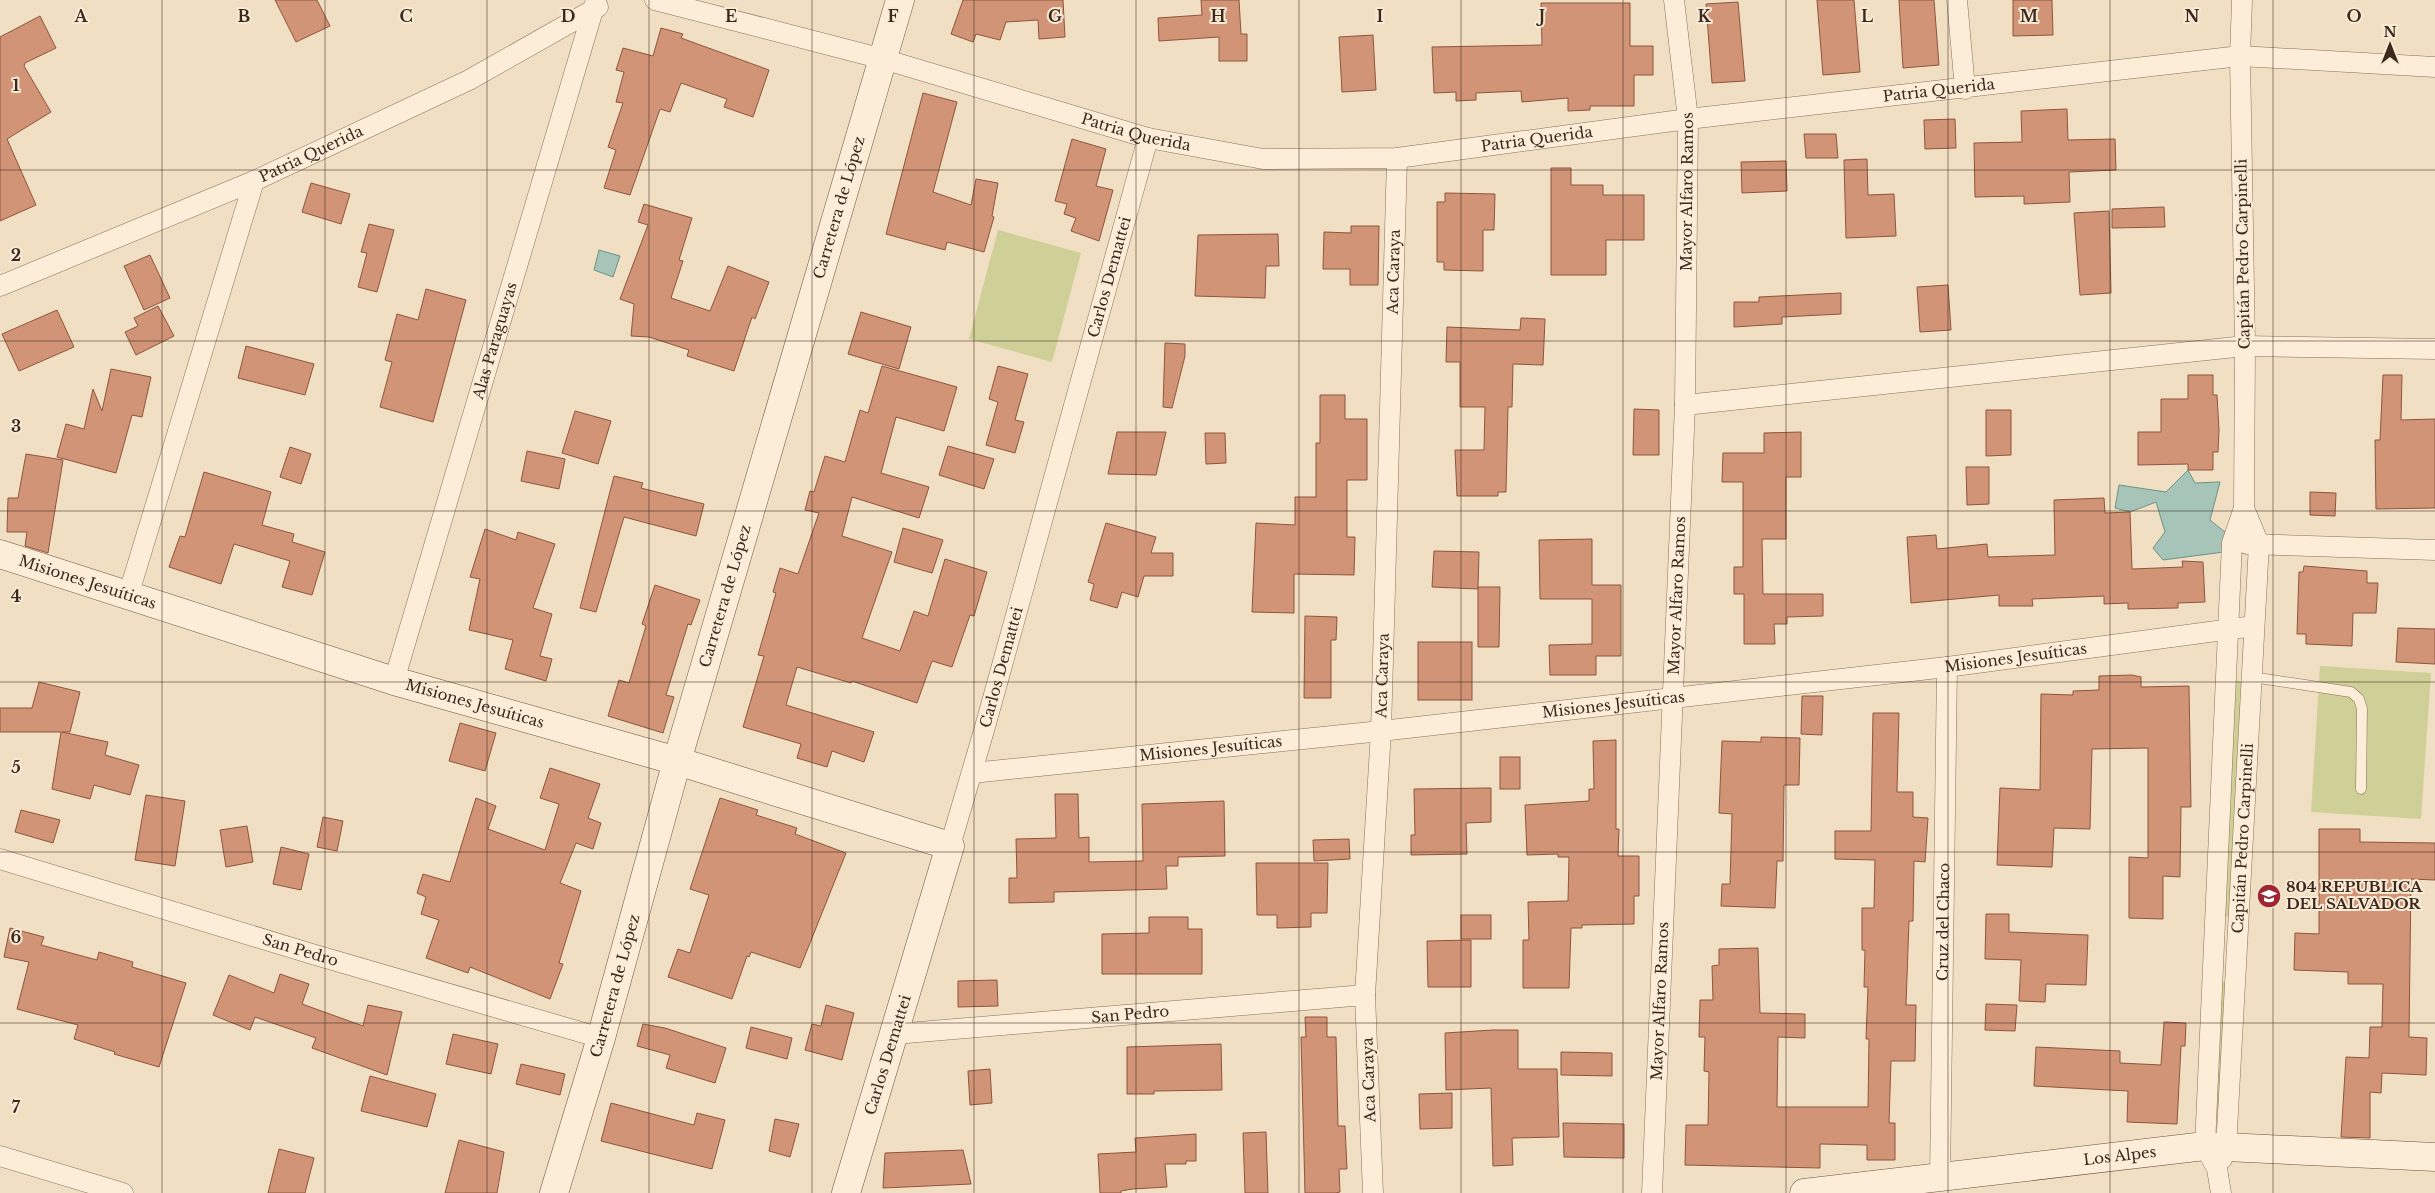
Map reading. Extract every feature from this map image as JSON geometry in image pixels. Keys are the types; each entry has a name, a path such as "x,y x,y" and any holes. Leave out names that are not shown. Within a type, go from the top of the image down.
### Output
{"main road":[{"name":"Carretera de López","path":"554,1193 601,1038 677,761 900,0"},
{"name":"Misiones Jesuíticas","path":"0,554 394,681 677,761 950,846"},
{"name":"Carlos Demattei","path":"846,1193 950,846"},
{"name":"Los Alpes","path":"1804,1193 1940,1177 2216,1155 2435,1157"}],"street":[{"name":"Patria Querida","path":"655,0 884,59 1148,138 1263,159 1398,158 1688,120 2240,56 2435,67"},
{"name":"Mayor Alfaro Ramos","path":"1652,1193 1685,405 1688,120 1674,0"},
{"path":"1957,0 1965,89"},
{"name":"Capitán Pedro Carpinelli","path":"2221,1193 2216,1155 2214,948 2232,543 2244,508 2240,56 2242,0"},
{"name":"Patria Querida","path":"0,286 254,181 469,80 599,3"},
{"name":"Alas Paraguayas","path":"394,681 599,3"},
{"name":"Carlos Demattei","path":"950,846 972,773 1148,138"},
{"name":"Aca Caraya","path":"1373,1193 1365,995 1381,731 1398,158"},
{"path":"128,596 254,181"},
{"path":"1685,405 2244,346 2435,349"},
{"name":"Capitán Pedro Carpinelli","path":"2216,1155 2237,950 2259,544 2244,508"},
{"path":"2232,543 2435,550"},
{"name":"Misiones Jesuíticas","path":"972,773 1381,731 1947,667 2254,626"},
{"name":"Cruz del Chaco","path":"1940,1177 1947,667"},
{"name":"San Pedro","path":"0,860 322,957 601,1038"},
{"path":"2214,948 2237,950"},
{"name":"San Pedro","path":"895,1034 1365,995"},
{"path":"0,1156 123,1193"}],"lane":[{"path":"2252,677 2351,692 2359,699 2362,709 2361,789"}],"green space":[{"path":"998,230 1081,253 1052,362 969,339"},
{"path":"2320,666 2431,673 2421,819 2311,812"},
{"path":"2237,680 2242,683 2231,915 2225,917 2235,682"},
{"path":"2222,981 2226,983 2220,1110 2215,1112"}],"shaded area":[{"path":"599,250 620,256 613,277 594,270"},
{"path":"2188,470 2195,483 2220,482 2210,520 2241,545 2239,550 2163,560 2153,548 2165,532 2156,502 2130,512 2115,508 2119,485 2166,492"}],"building":[{"path":"275,0 317,0 330,26 296,42"},
{"path":"963,0 1063,0 1065,37 1039,39 1038,20 1006,22 1000,40 976,34 973,42 951,34"},
{"path":"1201,0 1239,0 1241,34 1247,34 1247,61 1219,61 1219,37 1159,41 1158,18 1202,15"},
{"path":"1817,0 1854,0 1860,72 1823,75"},
{"path":"1899,0 1934,0 1939,65 1903,68"},
{"path":"2013,0 2052,0 2053,35 2013,36"},
{"path":"1738,2 1745,81 1712,83 1706,4"},
{"path":"1541,3 1630,3 1630,46 1653,46 1653,75 1634,75 1634,106 1590,106 1590,110 1568,111 1568,98 1522,102 1521,91 1476,93 1476,100 1456,101 1456,92 1434,93 1432,47 1542,45"},
{"path":"40,16 56,48 25,63 24,66 51,112 7,139 36,205 0,221 0,37"},
{"path":"661,28 683,34 681,38 769,70 753,117 724,107 727,99 681,83 670,112 660,109 630,195 604,188 616,150 608,147 623,103 616,102 624,72 616,70 623,48 653,56"},
{"path":"1373,35 1376,90 1342,92 1339,37"},
{"path":"923,93 957,102 933,192 971,205 976,179 998,183 992,216 994,217 984,252 947,242 945,250 886,234"},
{"path":"2067,109 2068,140 2115,139 2116,170 2069,172 2070,202 2024,204 2024,196 1975,197 1974,143 2022,142 2021,111"},
{"path":"1955,119 1956,148 1925,149 1924,120"},
{"path":"1804,134 1836,134 1838,158 1806,158"},
{"path":"1072,139 1106,149 1096,186 1113,190 1099,241 1071,231 1076,218 1064,214 1067,204 1055,201"},
{"path":"1867,159 1868,195 1894,194 1896,236 1846,238 1844,160"},
{"path":"1786,161 1787,191 1742,193 1741,162"},
{"path":"1551,168 1571,168 1571,185 1603,185 1603,195 1644,195 1644,240 1606,240 1606,275 1551,275"},
{"path":"311,183 350,194 341,224 302,212"},
{"path":"1445,193 1495,194 1494,230 1483,230 1483,271 1444,270 1444,262 1437,262 1437,202 1445,202"},
{"path":"644,204 692,218 679,260 683,261 671,298 710,311 728,266 769,282 755,319 752,317 734,371 687,356 689,350 649,337 631,336 634,304 620,299 648,225 638,222"},
{"path":"2164,207 2165,227 2112,228 2112,209"},
{"path":"2109,211 2111,293 2080,295 2074,213"},
{"path":"369,224 394,230 377,292 358,287 367,253 361,252"},
{"path":"1351,226 1379,226 1378,285 1350,285 1350,269 1323,269 1324,232 1351,233"},
{"path":"1278,234 1279,266 1266,266 1265,298 1195,296 1198,235"},
{"path":"150,255 170,298 144,310 124,266"},
{"path":"1948,285 1951,330 1920,332 1917,287"},
{"path":"426,289 466,300 433,422 380,407 392,362 385,360 397,314 418,320"},
{"path":"1841,293 1841,314 1782,317 1782,324 1734,327 1734,302 1759,302 1759,297"},
{"path":"158,306 174,336 136,355 125,332 138,326 134,318"},
{"path":"57,310 74,347 19,371 2,334"},
{"path":"861,312 911,327 899,369 848,354"},
{"path":"1521,318 1545,319 1543,365 1513,364 1512,407 1508,407 1506,492 1498,492 1498,496 1457,496 1455,450 1484,450 1485,407 1460,407 1460,362 1446,362 1447,327 1520,330"},
{"path":"1165,343 1185,344 1185,356 1172,408 1163,407"},
{"path":"246,346 314,364 305,395 238,378"},
{"path":"882,366 957,387 944,431 896,417 881,473 929,487 919,518 852,497 842,536 892,552 862,638 900,651 914,611 928,616 945,559 987,572 974,616 970,615 952,667 932,661 917,703 852,681 851,683 797,667 786,705 874,732 864,762 832,751 827,767 797,758 801,744 743,727 764,656 758,655 776,593 773,592 780,568 798,574 819,513 805,510 810,491 814,492 825,456 845,462 860,410 868,413"},
{"path":"998,366 1028,374 1015,420 1024,422 1015,453 986,445 998,402 989,399"},
{"path":"111,369 151,377 142,417 132,415 116,473 57,457 66,424 84,429 93,389 102,411"},
{"path":"2188,375 2213,375 2213,395 2217,395 2219,430 2218,452 2213,452 2213,470 2188,470 2188,464 2138,465 2138,432 2161,432 2161,399 2188,399"},
{"path":"2383,375 2402,375 2401,420 2435,419 2435,508 2376,509 2375,440 2380,440"},
{"path":"1320,395 1345,395 1345,419 1367,419 1367,480 1347,480 1347,537 1355,537 1354,575 1294,574 1294,613 1252,612 1256,523 1295,525 1295,497 1316,497 1316,443 1320,443"},
{"path":"1634,409 1659,410 1659,455 1633,455"},
{"path":"1986,410 2011,410 2011,455 1986,456"},
{"path":"575,411 611,421 598,464 562,453"},
{"path":"1117,432 1166,432 1156,475 1108,474"},
{"path":"1801,432 1801,477 1786,477 1786,539 1762,539 1763,594 1823,594 1823,616 1787,617 1787,624 1774,624 1775,644 1744,644 1744,594 1734,594 1734,567 1743,567 1743,482 1722,482 1723,453 1764,453 1764,433"},
{"path":"1205,433 1225,433 1226,463 1206,464"},
{"path":"948,446 994,459 984,489 939,475"},
{"path":"290,447 311,454 301,484 280,477"},
{"path":"527,451 565,459 559,489 521,481"},
{"path":"26,454 63,460 48,553 25,546 27,532 7,532 8,498 18,498"},
{"path":"1966,467 1989,467 1989,504 1967,505"},
{"path":"204,472 271,492 262,525 294,534 292,542 325,552 312,595 282,587 290,561 234,544 221,584 169,567 180,536 185,537"},
{"path":"614,476 643,483 641,488 704,504 696,536 624,517 596,612 580,608"},
{"path":"2310,492 2336,493 2335,516 2310,515"},
{"path":"2104,498 2105,513 2130,512 2132,569 2183,567 2182,561 2203,562 2205,602 2178,603 2178,608 2128,609 2128,603 2104,604 2104,596 2032,599 2033,606 1999,606 1999,595 1911,603 1907,537 1936,535 1937,549 1987,544 1988,557 2055,555 2054,500"},
{"path":"1106,523 1156,537 1151,553 1173,553 1173,576 1144,576 1138,597 1122,592 1117,608 1090,600 1094,584 1088,582"},
{"path":"903,528 943,540 932,573 894,562"},
{"path":"485,529 516,540 518,532 555,544 533,608 552,614 540,656 552,659 546,681 505,669 513,640 469,630 480,579 470,577"},
{"path":"1592,539 1592,585 1621,585 1621,656 1596,656 1596,675 1550,675 1549,645 1592,644 1592,599 1540,599 1539,540"},
{"path":"1434,551 1479,552 1478,589 1432,587"},
{"path":"2304,566 2367,571 2367,583 2378,583 2376,613 2353,613 2352,646 2306,644 2306,634 2297,634 2299,572 2303,572"},
{"path":"655,585 700,600 691,625 688,624 666,695 674,697 663,733 608,716 619,680 629,683 646,626 642,624"},
{"path":"1478,587 1500,587 1499,647 1478,647"},
{"path":"1305,616 1337,617 1336,640 1331,640 1331,698 1304,698"},
{"path":"2398,628 2435,629 2435,664 2396,662"},
{"path":"1418,642 1472,642 1472,700 1418,700"},
{"path":"2132,675 2141,677 2141,687 2189,686 2191,807 2181,807 2180,877 2163,876 2163,919 2129,918 2129,857 2148,858 2148,748 2092,749 2090,829 2054,828 2052,867 1997,865 2000,788 2040,790 2041,694 2073,695 2073,691 2099,690 2099,676"},
{"path":"39,682 80,692 70,732 62,732 108,742 105,755 139,765 130,795 94,785 90,799 52,789 61,732 0,732 0,708 32,708"},
{"path":"1802,696 1823,696 1822,735 1801,734"},
{"path":"1873,713 1899,713 1897,792 1913,792 1913,817 1928,818 1925,862 1914,861 1913,921 1909,921 1906,1005 1916,1005 1915,1061 1891,1061 1889,1123 1895,1123 1895,1160 1867,1160 1867,1145 1820,1144 1820,1168 1685,1165 1686,1125 1708,1125 1709,1072 1704,1071 1705,1037 1699,1037 1700,1000 1713,1000 1712,966 1719,965 1719,949 1758,948 1760,1013 1805,1014 1805,1038 1778,1037 1777,1107 1868,1107 1869,1039 1866,1039 1868,987 1864,987 1865,950 1862,950 1862,908 1874,908 1875,860 1835,859 1835,831 1871,831"},
{"path":"460,723 496,733 485,771 449,761"},
{"path":"1761,737 1800,738 1799,785 1784,785 1783,861 1777,861 1775,908 1721,906 1722,884 1730,884 1732,814 1719,813 1722,741 1761,742"},
{"path":"1616,740 1616,829 1619,829 1618,856 1639,856 1639,896 1634,896 1634,924 1582,925 1582,928 1571,928 1569,988 1523,988 1523,940 1529,940 1528,902 1568,901 1569,857 1558,857 1558,854 1527,855 1525,805 1589,801 1589,789 1594,789 1593,741"},
{"path":"1500,757 1520,757 1520,789 1500,789"},
{"path":"550,768 600,784 588,818 601,823 593,849 576,843 560,883 581,891 559,963 563,964 550,999 470,967 468,973 426,958 439,920 421,914 426,897 417,893 423,874 450,882 476,798 496,806 488,829 545,850 559,804 540,798"},
{"path":"1491,788 1491,822 1466,823 1467,854 1411,855 1411,835 1415,835 1414,789"},
{"path":"1055,794 1078,794 1079,838 1089,837 1089,862 1143,861 1142,804 1224,801 1225,856 1178,857 1178,866 1166,866 1167,889 1054,892 1054,902 1009,903 1009,878 1017,878 1016,839 1056,838"},
{"path":"146,795 185,801 175,866 135,860"},
{"path":"720,798 758,810 756,815 797,828 795,834 846,853 800,968 751,952 749,957 747,956 732,999 668,977 678,949 690,953 709,895 690,889"},
{"path":"21,810 60,820 53,843 15,832"},
{"path":"323,817 343,821 337,851 317,847"},
{"path":"247,826 253,862 226,867 220,830"},
{"path":"2319,829 2360,829 2360,842 2435,843 2435,880 2411,879 2409,1037 2427,1038 2426,1075 2382,1073 2381,1093 2370,1092 2370,1138 2341,1137 2346,1057 2369,1058 2370,1027 2382,1027 2383,984 2348,984 2348,972 2294,970 2295,933 2319,934"},
{"path":"1349,839 1350,859 1314,861 1313,840"},
{"path":"281,847 309,854 301,890 273,884"},
{"path":"1256,863 1328,863 1327,913 1311,913 1311,927 1277,928 1277,915 1257,915"},
{"path":"1986,914 2009,914 2009,932 2088,935 2086,985 2046,984 2045,1002 2019,1001 2021,960 1985,959"},
{"path":"1461,915 1491,915 1491,939 1461,939"},
{"path":"1149,917 1188,917 1188,929 1202,929 1202,974 1102,974 1102,934 1149,933"},
{"path":"10,928 44,937 41,945 97,960 99,952 133,962 132,967 186,983 159,1067 114,1054 115,1052 74,1039 78,1025 17,1009 29,962 4,957"},
{"path":"1471,940 1471,987 1428,987 1427,941"},
{"path":"280,974 309,984 302,1004 363,1026 368,1005 402,1012 387,1075 312,1048 316,1038 255,1017 250,1030 213,1015 229,975 274,993"},
{"path":"997,980 998,1006 958,1007 958,981"},
{"path":"1986,1004 2017,1005 2015,1031 1985,1030"},
{"path":"826,1005 854,1013 842,1060 805,1050 812,1024 821,1026"},
{"path":"1305,1017 1327,1017 1327,1037 1336,1037 1338,1126 1345,1126 1347,1169 1339,1169 1340,1192 1335,1193 1305,1193 1301,1037 1306,1037"},
{"path":"2164,1022 2186,1023 2185,1046 2181,1046 2177,1124 2127,1122 2128,1091 2034,1086 2036,1047 2120,1051 2120,1063 2161,1065"},
{"path":"643,1024 665,1028 726,1048 715,1083 666,1068 670,1055 637,1046"},
{"path":"751,1027 792,1038 787,1059 746,1048"},
{"path":"1518,1030 1518,1069 1557,1069 1559,1137 1512,1138 1513,1165 1493,1166 1491,1088 1446,1090 1445,1033"},
{"path":"453,1034 498,1044 491,1074 446,1064"},
{"path":"1221,1044 1222,1090 1154,1091 1154,1094 1127,1094 1127,1047"},
{"path":"1561,1052 1612,1053 1612,1076 1561,1075"},
{"path":"521,1064 565,1074 560,1095 516,1084"},
{"path":"990,1069 992,1103 970,1105 968,1071"},
{"path":"370,1076 436,1094 427,1127 361,1111"},
{"path":"1452,1093 1452,1128 1420,1129 1419,1094"},
{"path":"611,1103 694,1125 697,1113 725,1120 712,1169 601,1141"},
{"path":"775,1119 799,1124 790,1157 769,1151"},
{"path":"1563,1123 1624,1124 1624,1158 1564,1157"},
{"path":"1266,1132 1268,1193 1245,1193 1243,1133"},
{"path":"1196,1134 1196,1161 1186,1161 1186,1164 1165,1164 1167,1187 1132,1189 1121,1191 1121,1193 1100,1193 1098,1154 1136,1152 1135,1138"},
{"path":"459,1140 504,1152 497,1193 445,1193"},
{"path":"279,1149 314,1158 305,1193 268,1193"},
{"path":"963,1150 971,1184 883,1188 885,1153"}],"place":[{"name":"804 REPUBLICA DEL SALVADOR","path":"2269,896"}]}
